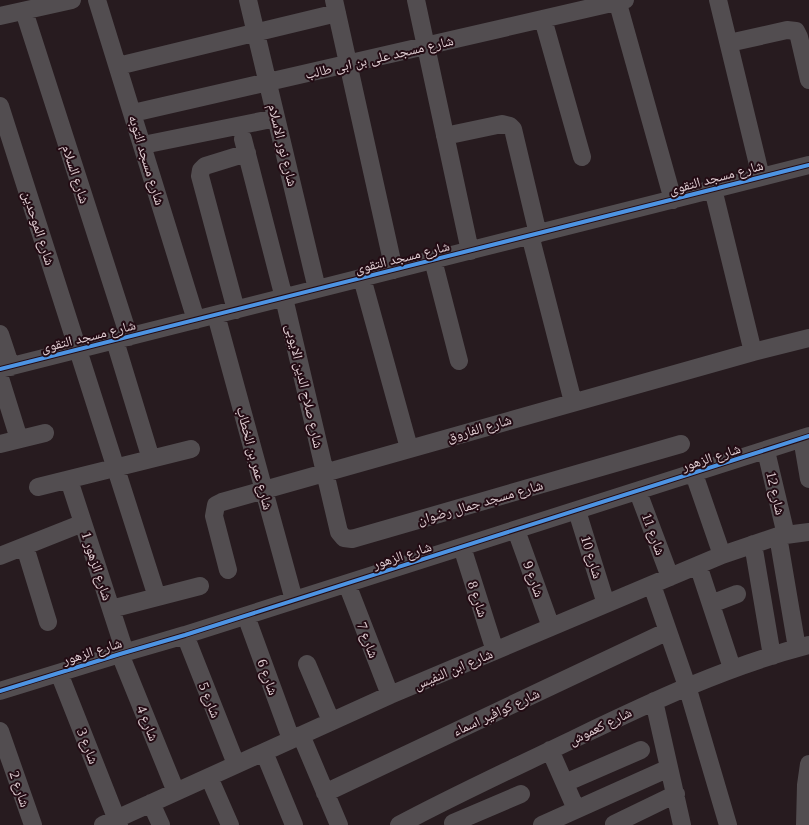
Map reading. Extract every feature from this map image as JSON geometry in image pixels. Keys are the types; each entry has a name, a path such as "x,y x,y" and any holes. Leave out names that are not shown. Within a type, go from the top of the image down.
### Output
{"street":[{"path":"0,16 28,7 72,0"},
{"name":"شارع مسجد التوبه","path":"98,0 196,320"},
{"name":"شارع نور الاسلام","path":"248,0 317,290"},
{"path":"416,0 470,251"},
{"path":"718,0 761,177"},
{"path":"620,1 673,200"},
{"name":"شارع مسجد على بن ابى طالب","path":"133,113 620,1"},
{"name":"شارع السلام","path":"28,7 122,339 151,459"},
{"path":"118,66 256,33 336,7 394,270"},
{"path":"543,19 582,157"},
{"path":"729,43 787,30 796,31 799,37 809,80"},
{"name":"شارع الموحدين","path":"0,106 157,597"},
{"path":"143,145 276,118"},
{"path":"445,136 502,124 510,126 513,129 534,235 573,402"},
{"name":"شارع صلاح الدين الايوبى","path":"236,310 200,176 201,170 205,166 245,146 284,298 326,474"},
{"name":"شارع مسجد التقوى","path":"4,372 78,350 809,165"},
{"path":"713,189 753,352"},
{"path":"433,260 460,361"},
{"path":"362,278 409,448"},
{"name":"شارع عمر بن الخطاب","path":"216,315 294,600"},
{"path":"0,334 4,372 19,439"},
{"name":"شارع الفاروق","path":"228,570 214,516 216,505 264,490 326,474 409,448 753,352 809,338"},
{"path":"0,444 44,433"},
{"path":"806,437 809,479"},
{"name":"شارع الزهور","path":"2,685 59,673 246,616 638,492 806,437"},
{"name":"شارع مسجد جمال رضوان","path":"326,474 339,532 344,538 348,539 681,444"},
{"path":"38,487 191,449"},
{"name":"شارع 12","path":"766,451 803,647"},
{"path":"694,474 722,555"},
{"name":"شارع الزهور 1","path":"69,480 111,609 122,653"},
{"name":"شارع 11","path":"638,492 670,577"},
{"name":"شارع 10","path":"577,511 606,604"},
{"path":"0,556 83,523"},
{"name":"شارع 9","path":"516,530 552,627"},
{"name":"شارع ابن النفيس","path":"113,823 151,803 331,721 698,565 753,544 782,536 809,532"},
{"path":"753,544 772,656"},
{"path":"25,547 48,622"},
{"name":"شارع 8","path":"462,547 495,651"},
{"path":"698,565 732,668"},
{"name":"شارع 7","path":"347,584 390,695"},
{"path":"652,585 687,686 728,825"},
{"path":"111,609 200,586"},
{"path":"711,604 737,594"},
{"name":"شارع 6","path":"246,616 296,737 325,792 339,825"},
{"name":"شارع كوافير اسماء","path":"325,792 668,631"},
{"name":"شارع 5","path":"184,635 236,764"},
{"name":"شارع كعموش","path":"399,825 550,750 687,686 732,668 803,647"},
{"name":"شارع 4","path":"122,653 176,792"},
{"path":"306,664 331,721"},
{"name":"شارع 3","path":"59,673 113,823"},
{"path":"654,701 682,825"},
{"name":"شارع 2","path":"0,731 33,825"},
{"path":"550,750 576,809"},
{"path":"565,783 641,750"},
{"path":"264,752 294,825"},
{"path":"542,825 670,768"},
{"path":"805,825 808,771"},
{"path":"208,777 230,825"},
{"path":"445,801 454,824 521,794"},
{"path":"614,824 676,794"},
{"path":"151,803 161,825"}],"cycle path":[{"path":"0,369 809,165"},
{"path":"0,691 185,635 809,436"}]}
